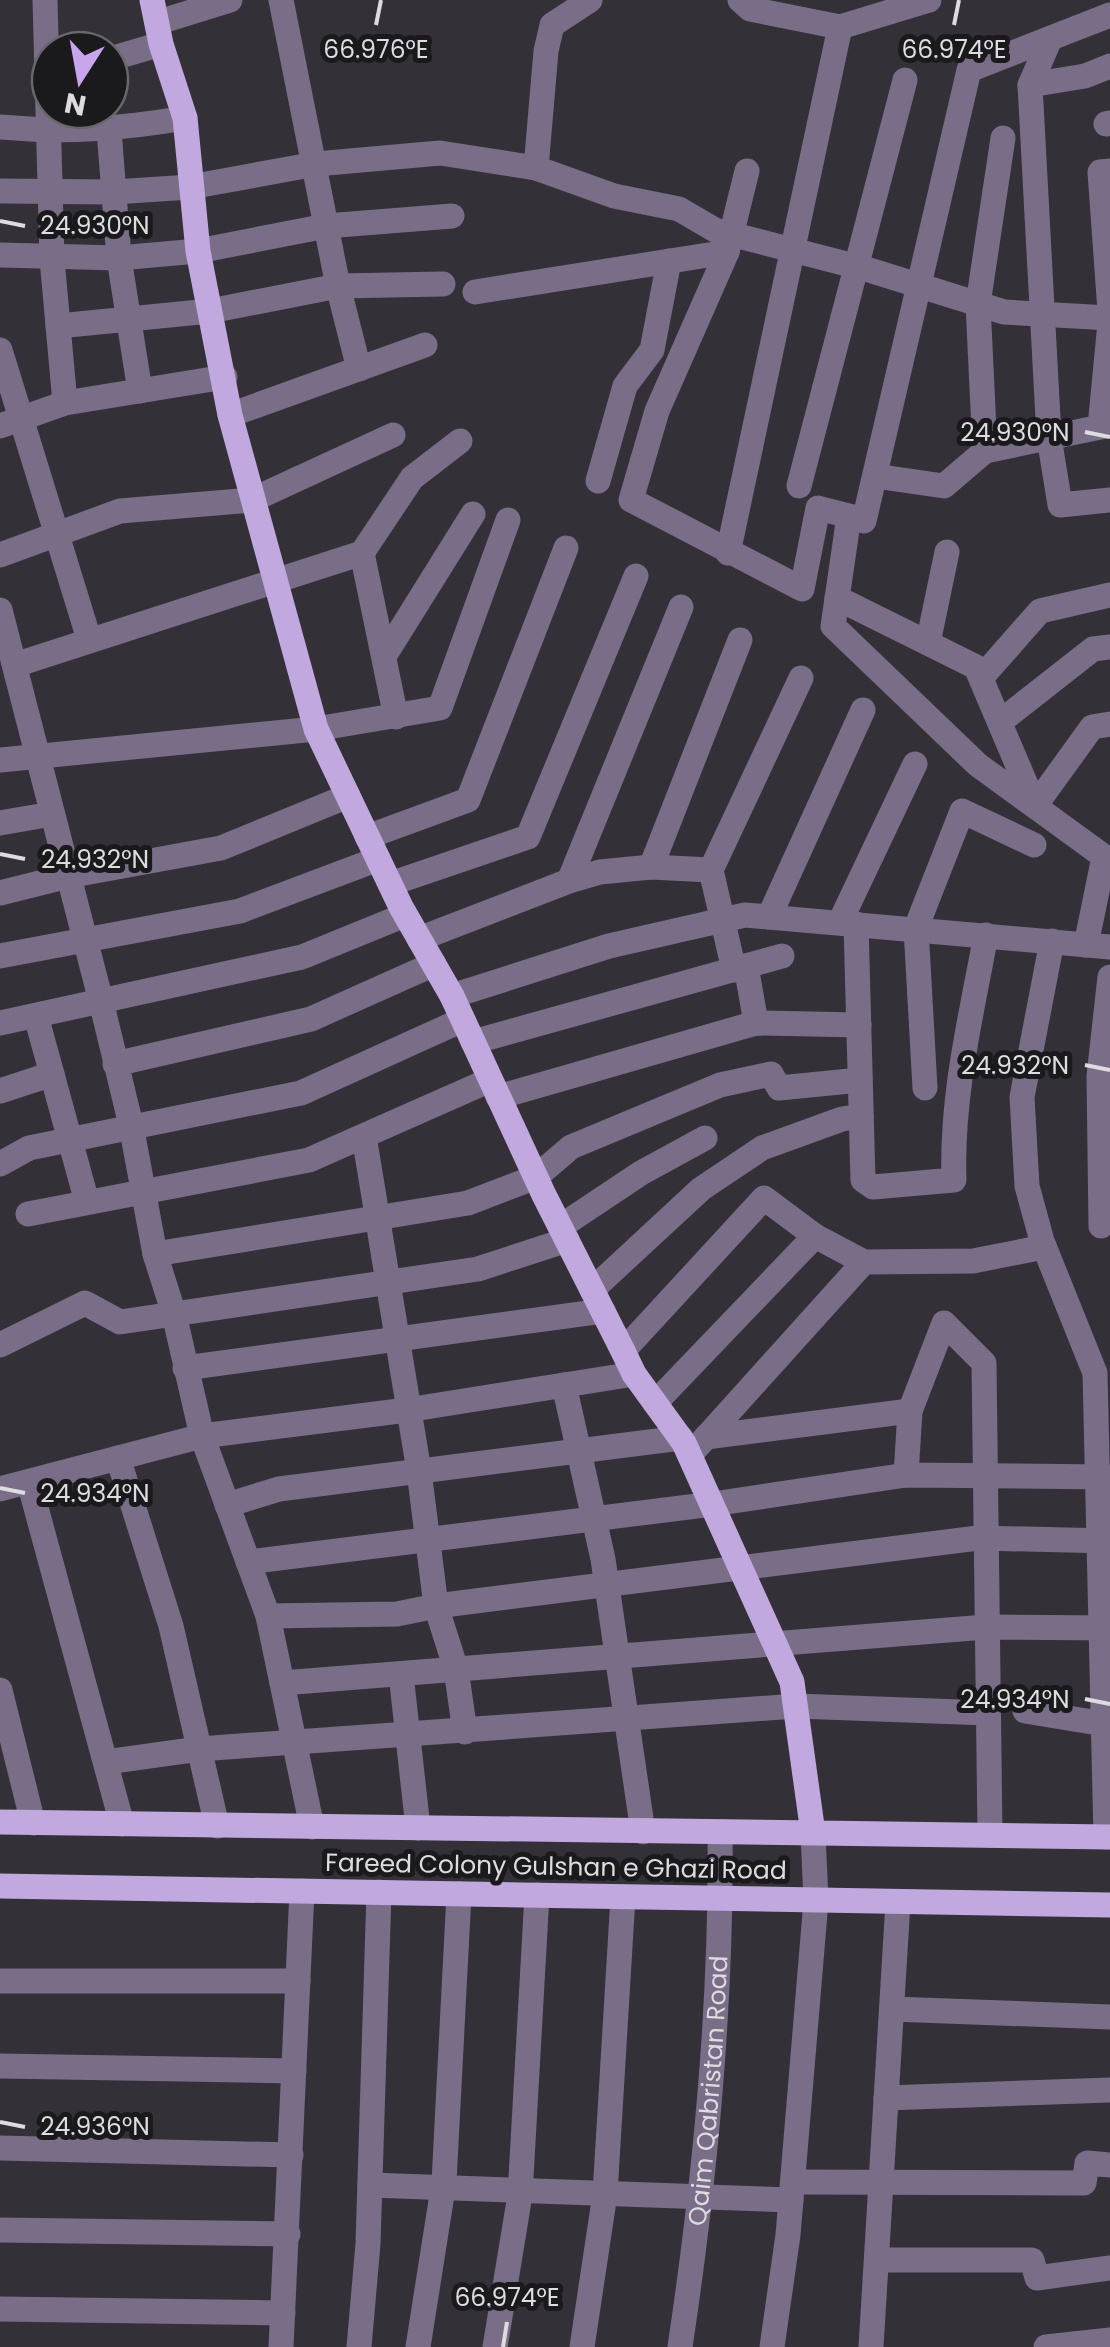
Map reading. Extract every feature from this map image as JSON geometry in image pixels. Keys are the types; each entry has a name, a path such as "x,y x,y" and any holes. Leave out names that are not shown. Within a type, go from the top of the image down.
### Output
{"main road":[{"path":"157,22 185,118 198,250 230,415 316,728 390,884 452,996 628,1363 655,1402 692,1443 714,1504 792,1682 813,1833"},
{"name":"Fareed Colony Gulshan e Ghazi Road","path":"0,1822 1108,1837"},
{"name":"Fareed Colony Gulshan e Ghazi Road","path":"0,1886 1110,1905"}],"street":[{"path":"46,0 47,30"},
{"path":"130,43 157,22 230,0"},
{"path":"281,0 338,286 359,369"},
{"path":"536,168 546,51 552,25 590,0"},
{"path":"740,0 750,9 840,28 930,0"},
{"path":"747,171 729,243 657,410 631,500 728,554 802,589 818,508 864,520 970,70 1110,15"},
{"path":"728,554 840,28"},
{"path":"1050,38 1030,84 1049,438 1060,506 1110,500"},
{"path":"1030,84 1085,76 1110,66"},
{"path":"799,486 905,80"},
{"path":"130,127 185,118"},
{"path":"0,126 47,131 109,130 119,258 140,391"},
{"path":"47,131 52,259 66,404"},
{"path":"985,451 978,304 1003,138"},
{"path":"0,192 190,188 316,164 440,153 536,168 614,196 679,209 729,243"},
{"path":"875,476 944,486 985,451 1105,426 1110,317 1100,172 1110,171"},
{"path":"0,255 119,258 198,250 326,226 452,216"},
{"path":"475,292 669,261 729,243 795,251 1004,312 1110,317"},
{"path":"598,481 625,386 652,350 669,261"},
{"path":"58,326 210,311 338,286 443,284"},
{"path":"230,415 425,345"},
{"path":"0,350 11,423 59,535 89,639"},
{"path":"11,423 66,404 225,377"},
{"path":"0,555 120,511 252,500 393,436"},
{"path":"12,681 89,639 362,553 412,478 460,442"},
{"path":"385,654 473,514"},
{"path":"452,996 609,946 746,915 1098,946 1107,859 978,764 833,626 849,516"},
{"path":"0,760 316,728 440,708 508,520"},
{"path":"0,956 240,910 468,800 566,548"},
{"path":"928,643 946,552"},
{"path":"362,553 396,716"},
{"path":"390,884 528,838 636,576"},
{"path":"981,678 1040,611 1110,594"},
{"path":"837,598 976,666 1036,806"},
{"path":"568,881 681,607"},
{"path":"1,620 12,681 36,754 101,1001 156,1254 202,1436 268,1616 312,1827"},
{"path":"651,867 740,640"},
{"path":"1000,722 1094,649 1110,647"},
{"path":"756,1023 722,920 711,870 801,678"},
{"path":"769,917 863,710"},
{"path":"1036,806 1092,727 1110,724"},
{"path":"915,764 848,923 859,1024 863,1180 872,1187 954,1180 952,1132 986,934"},
{"path":"0,892 221,848 348,796"},
{"path":"925,1088 916,928 962,812 1034,846"},
{"path":"0,823 52,814"},
{"path":"419,939 600,872 651,867 711,870"},
{"path":"0,1023 302,957 406,914"},
{"path":"1052,942 1022,1096 1028,1186 1044,1247 1095,1373 1103,1477 1108,1837"},
{"path":"0,1164 29,1148 301,1093 468,1031 782,956"},
{"path":"115,1064 311,1019 434,964"},
{"path":"1101,1226 1110,977"},
{"path":"36,1016 87,1202"},
{"path":"28,1214 309,1160 494,1089 756,1023 859,1024"},
{"path":"0,1091 52,1074"},
{"path":"156,1254 468,1203 536,1177 571,1147 720,1085 770,1074 779,1088 860,1080"},
{"path":"185,1368 396,1340 597,1300 701,1189 762,1148 842,1118 860,1116"},
{"path":"364,1136 436,1606 456,1669 465,1732"},
{"path":"0,1345 85,1304 120,1322 478,1269 564,1234 641,1173 705,1138"},
{"path":"0,1489 202,1436 564,1385 628,1363 764,1198 814,1236 864,1262 973,1261 1044,1247"},
{"path":"655,1402 814,1236"},
{"path":"692,1443 864,1262"},
{"path":"906,1475 910,1411 944,1323 984,1363 990,1835"},
{"path":"564,1385 607,1586 643,1832"},
{"path":"227,1505 278,1489 579,1451 692,1443 910,1411"},
{"path":"118,1458 171,1626 217,1826"},
{"path":"248,1562 714,1504 906,1475 1103,1477"},
{"path":"29,1482 122,1824"},
{"path":"268,1616 397,1614 985,1538 1104,1541"},
{"path":"282,1683 986,1626 1105,1628"},
{"path":"401,1674 418,1828"},
{"path":"0,1690 33,1823"},
{"path":"106,1762 199,1749 796,1706 988,1713"},
{"path":"1025,1712 1106,1724"},
{"name":"Qaim Qabristan Road","path":"680,2347 701,2197 720,1899 720,1833"},
{"path":"772,2347 792,2191 816,1901 813,1833"},
{"path":"282,2347 302,1891"},
{"path":"360,2347 370,2186 379,1892"},
{"path":"418,2347 443,2188 459,1894"},
{"path":"495,2347 520,2190 537,1895"},
{"path":"582,2347 605,2194 623,1897"},
{"path":"871,2347 898,1902"},
{"path":"0,1980 298,1981"},
{"path":"892,2009 1110,2018"},
{"path":"0,2066 294,2070"},
{"path":"886,2098 1110,2090"},
{"path":"0,2148 291,2155"},
{"path":"370,2186 701,2197 882,2180 1084,2183 1087,2164 1110,2166"},
{"path":"0,2230 288,2234"},
{"path":"877,2260 1032,2260 1037,2278 1110,2268"},
{"path":"0,2309 283,2313"},
{"path":"1046,2347 1110,2340"}]}
